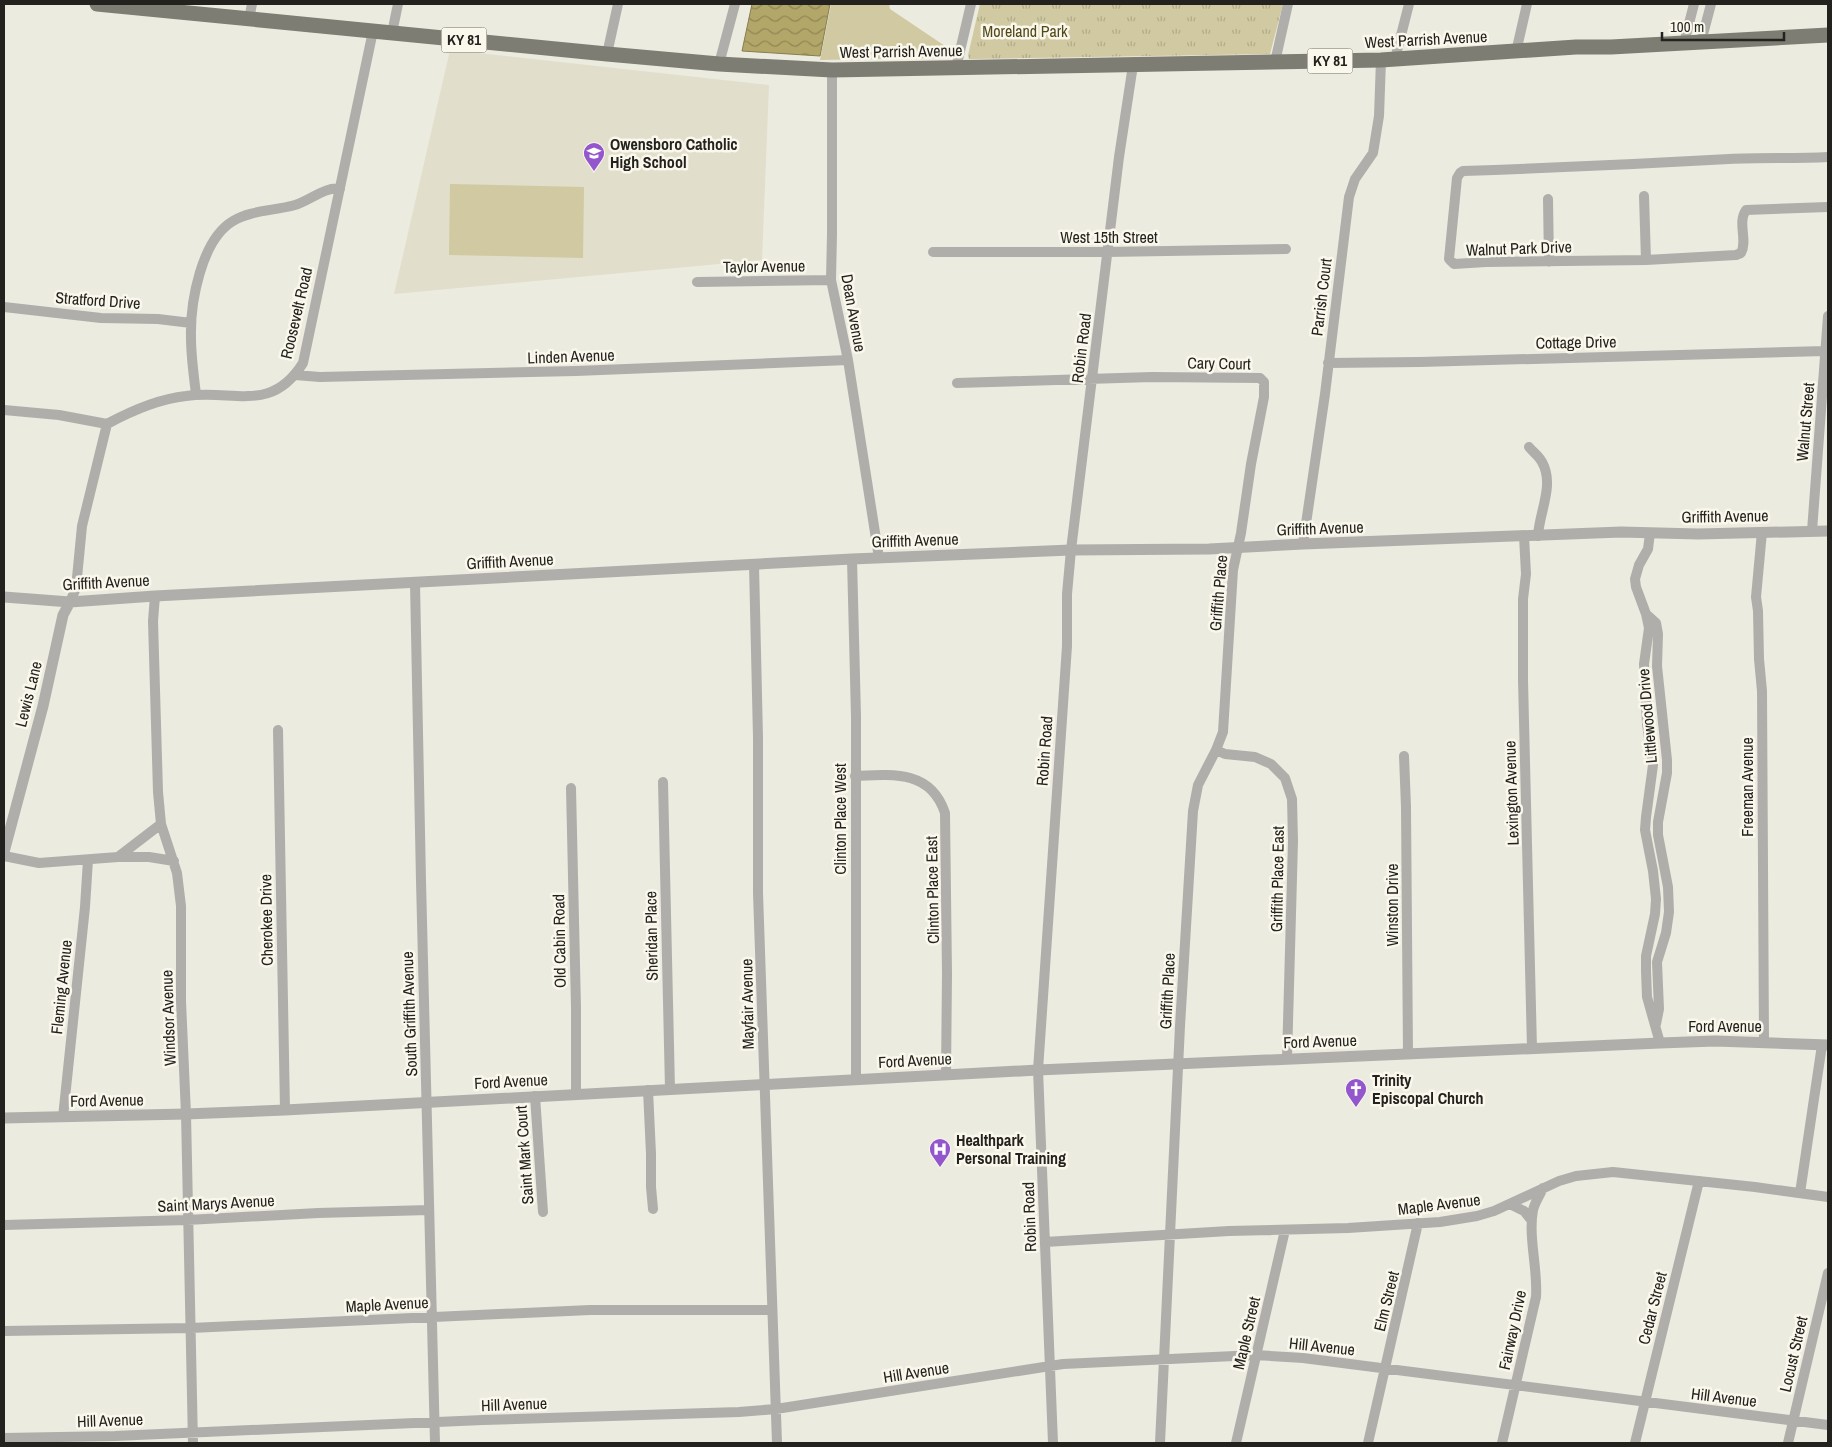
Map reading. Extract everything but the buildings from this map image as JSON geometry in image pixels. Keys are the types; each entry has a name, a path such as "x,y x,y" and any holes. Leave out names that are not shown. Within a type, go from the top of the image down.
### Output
{"main road":[{"name":"West Parrish Avenue","path":"97,4 607,54 719,64 832,70 1388,60 1828,35"}],"street":[{"path":"249,19 252,4"},
{"path":"392,33 398,4"},
{"path":"607,54 618,4"},
{"path":"719,64 735,4"},
{"path":"956,68 971,4"},
{"path":"1275,62 1288,4"},
{"name":"Parrish Court","path":"1303,544 1349,197 1355,179 1369,159 1375,145 1388,60 1409,4"},
{"path":"1516,52 1527,4"},
{"path":"1684,43 1694,4"},
{"path":"1701,42 1710,4"},
{"name":"Roosevelt Road","path":"107,424 158,402 196,395 248,397 260,395 281,388 295,375 303,363 373,31"},
{"name":"Robin Road","path":"1052,1443 1038,1070 1067,646 1067,594 1071,550 1107,252 1133,65"},
{"name":"Dean Avenue","path":"832,70 831,280 848,360 879,558"},
{"name":"Walnut Park Drive","path":"1828,158 1732,159 1460,173 1457,178 1448,255 1450,262 1459,264 1646,260 1736,255 1740,253 1744,244 1742,225 1743,213 1746,210 1828,207"},
{"path":"196,395 191,323 204,260 214,237 240,217 295,205 330,189 340,189"},
{"path":"1644,196 1646,260"},
{"path":"1548,199 1549,262"},
{"name":"West 15th Street","path":"933,252 1286,249"},
{"name":"Taylor Avenue","path":"697,282 831,280"},
{"name":"Stratford Drive","path":"4,307 101,318 158,319 191,323"},
{"name":"Walnut Street","path":"1812,531 1828,322"},
{"name":"Cottage Drive","path":"1328,363 1825,351"},
{"name":"Linden Avenue","path":"295,375 320,377 576,371 848,360"},
{"name":"Cary Court","path":"1093,379 1243,377 1263,380 1264,397 1243,524 1237,548"},
{"path":"957,382 1093,379"},
{"path":"4,410 59,415 107,424 82,526 76,588 70,602"},
{"path":"1528,447 1542,462 1547,477 1547,490 1538,536"},
{"name":"Griffith Avenue","path":"4,597 70,602 754,564 1071,550 1237,548 1621,532 1828,530"},
{"name":"Freeman Avenue","path":"1762,532 1756,598 1762,691 1764,1042"},
{"name":"Littlewood Drive","path":"1650,533 1648,549 1639,565 1635,579 1649,628 1644,664 1653,764 1645,830 1656,899 1655,914 1646,956 1646,971 1647,997 1660,1043"},
{"name":"Lexington Avenue","path":"1524,536 1526,574 1523,599 1523,680 1532,1049"},
{"name":"Griffith Place","path":"1160,1443 1193,811 1198,785 1223,732 1233,570 1237,548"},
{"name":"Clinton Place West","path":"852,559 856,776 856,1079"},
{"name":"Mayfair Avenue","path":"754,564 758,738 758,893 777,1443"},
{"name":"South Griffith Avenue","path":"415,583 436,1443"},
{"name":"Windsor Avenue","path":"155,596 153,621 154,688 158,792 162,824 174,861 181,906 181,1001 186,1114 193,1443"},
{"name":"Lewis Lane","path":"4,852 43,706 63,615 70,602"},
{"name":"Littlewood Drive","path":"1646,614 1656,623 1658,634 1657,666 1667,760 1667,773 1658,828 1668,887 1669,912 1666,933 1657,962 1659,1009 1656,1026"},
{"name":"Cherokee Drive","path":"278,730 285,1110"},
{"name":"Griffith Place East","path":"1216,750 1225,754 1255,757 1271,764 1284,778 1292,799 1293,842 1287,1059"},
{"name":"Winston Drive","path":"1404,756 1408,1054"},
{"name":"Clinton Place East","path":"856,776 903,776 923,782 937,796 945,813 947,834 946,1075"},
{"name":"Sheridan Place","path":"663,782 670,1089"},
{"name":"Old Cabin Road","path":"570,788 576,1008 576,1094"},
{"path":"118,857 162,824"},
{"path":"4,856 39,863 118,857 148,857 174,861"},
{"name":"Fleming Avenue","path":"63,1117 85,907 88,860"},
{"name":"Ford Avenue","path":"4,1118 285,1110 1038,1070 1660,1043 1715,1041 1825,1045"},
{"path":"1800,1193 1825,1045"},
{"path":"648,1090 653,1209"},
{"name":"Saint Mark Court","path":"535,1096 543,1212"},
{"name":"Maple Avenue","path":"1045,1242 1170,1234 1348,1228 1440,1222 1476,1216 1510,1204 1559,1181 1594,1173 1613,1172 1828,1197"},
{"name":"Cedar Street","path":"1635,1443 1699,1182"},
{"name":"Fairway Drive","path":"1502,1443 1536,1298 1537,1283 1532,1221 1534,1207 1543,1188"},
{"path":"1510,1204 1524,1211 1532,1221"},
{"name":"Saint Marys Avenue","path":"4,1225 429,1210"},
{"name":"Elm Street","path":"1368,1443 1418,1223"},
{"name":"Maple Street","path":"1236,1443 1286,1230"},
{"name":"Locust Street","path":"1788,1443 1828,1273"},
{"name":"Maple Avenue","path":"4,1331 191,1328 590,1310 772,1310"},
{"name":"Hill Avenue","path":"4,1438 115,1436 435,1422 642,1416 776,1409 1050,1366 1256,1356 1303,1358 1828,1425"}],"shaded area":[{"name":"Owensboro Catholic High School","path":"450,50 769,85 762,260 394,294"}],"green space":[{"path":"831,4 889,4 890,9 945,46 942,58 820,60"},
{"name":"Moreland Park","path":"980,4 1283,4 1270,54 969,59 968,55"},
{"path":"450,184 584,187 583,258 449,255"}],"water":[{"path":"752,4 830,4 820,56 742,51"}],"place":[{"name":"Owensboro Catholic High School","path":"594,172"},
{"name":"Trinity Episcopal Church","path":"1356,1108"},
{"name":"Healthpark Personal Training","path":"940,1168"}]}
